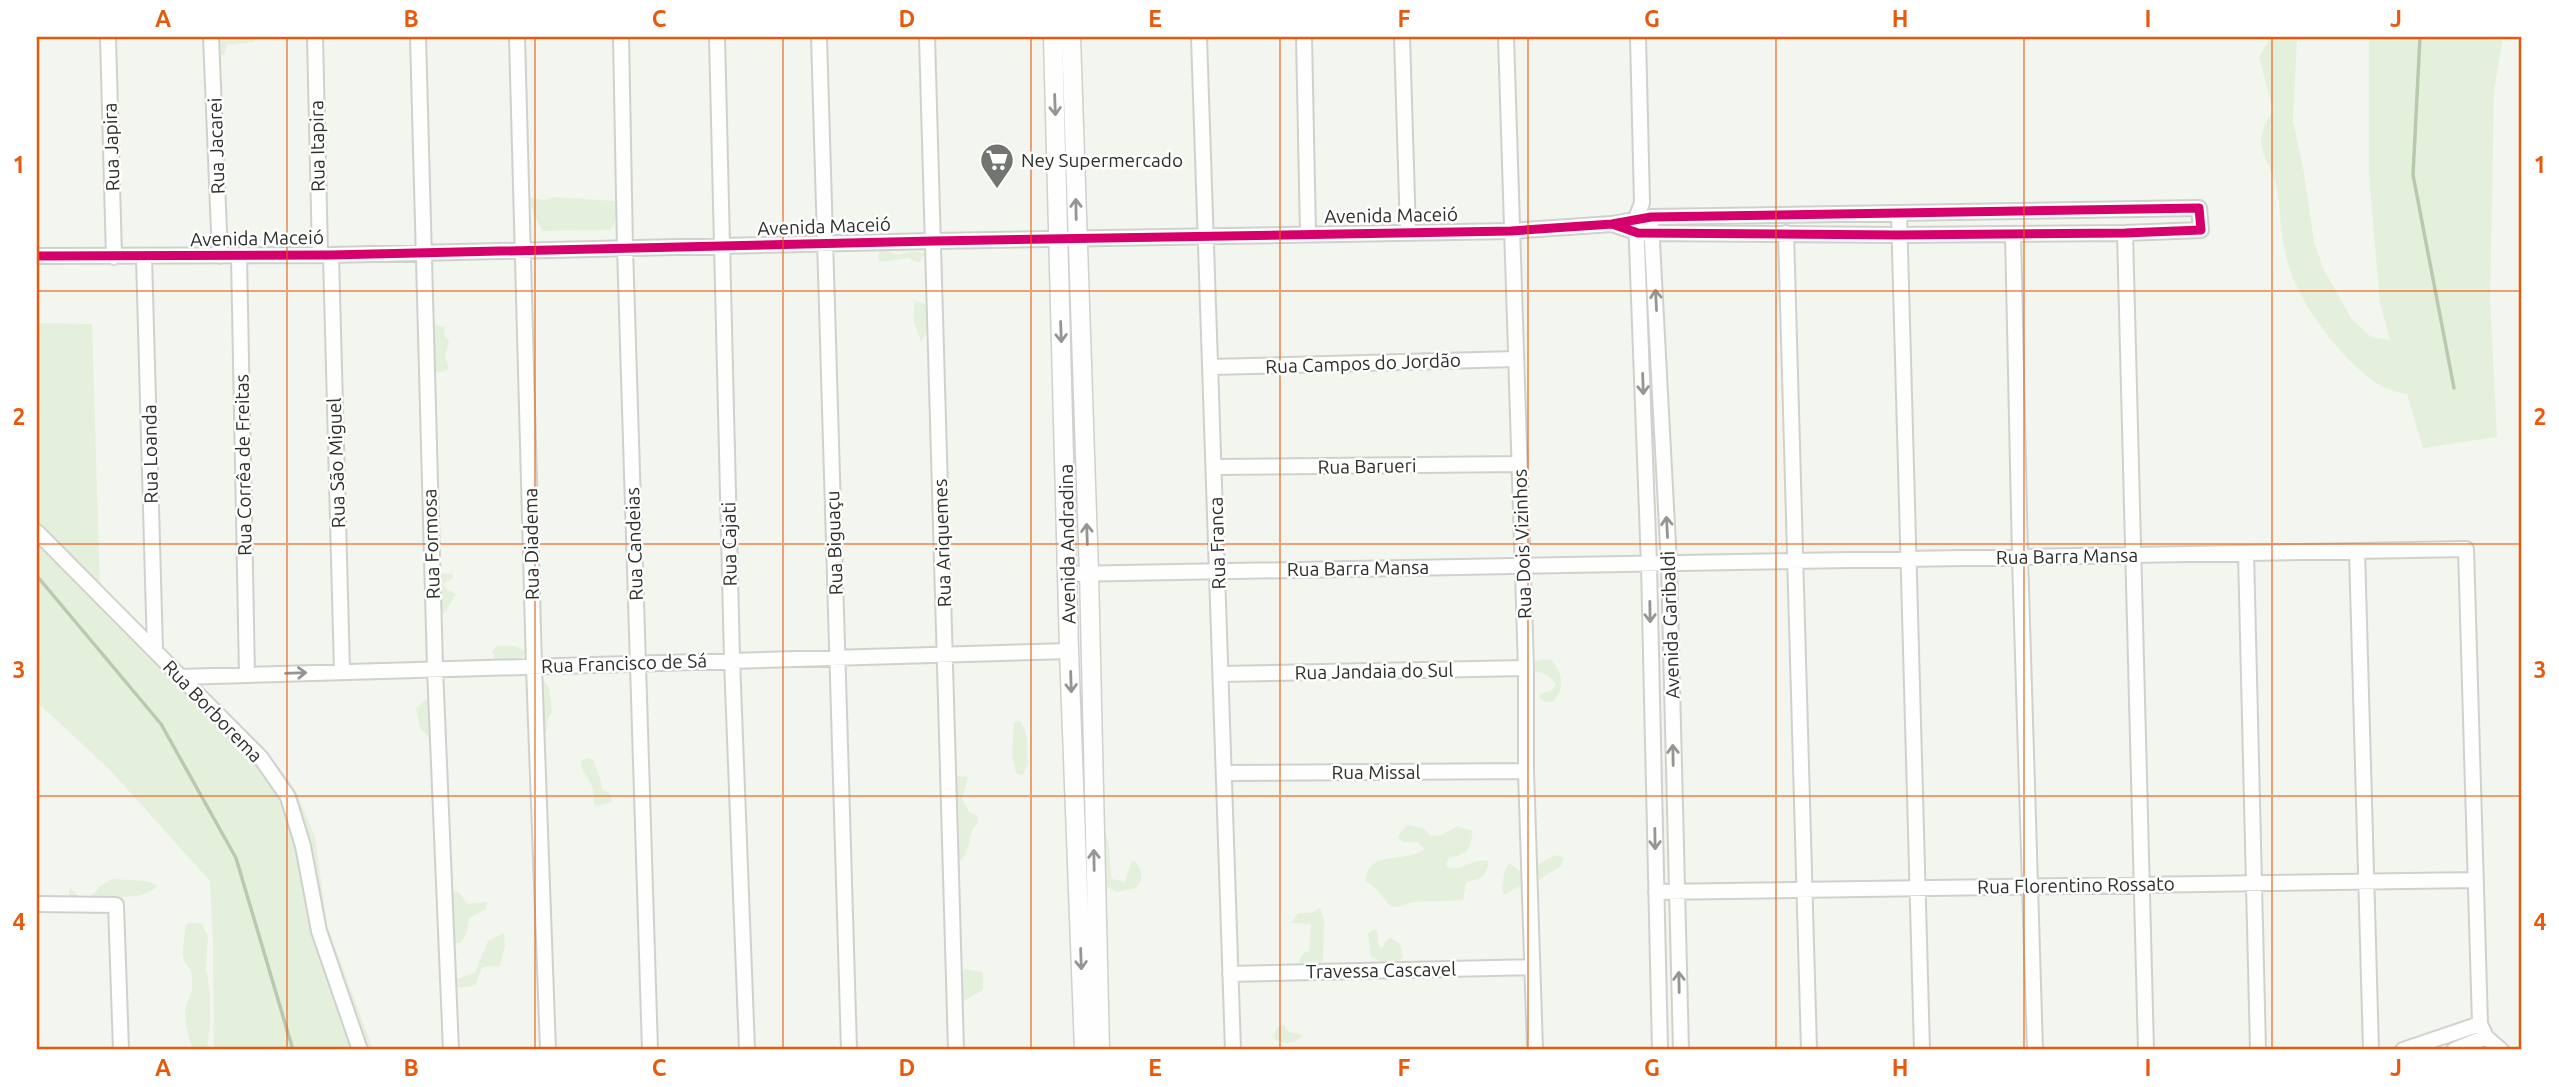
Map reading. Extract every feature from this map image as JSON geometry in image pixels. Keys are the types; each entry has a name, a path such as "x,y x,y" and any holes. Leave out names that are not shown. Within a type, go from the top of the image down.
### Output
{"main road":[{"name":"Avenida Andradina","path":"1053,37 1088,573 1088,923 1084,1050"},
{"name":"Avenida Andradina","path":"1071,37 1068,239 1069,651 1088,923 1100,1050"}],"street":[{"name":"Rua Japira","path":"108,37 114,257"},
{"name":"Rua Jacarei","path":"211,37 220,256"},
{"name":"Rua Itapira","path":"315,37 325,255"},
{"name":"Rua Formosa","path":"418,37 435,668 451,1050"},
{"name":"Rua Diadema","path":"517,37 534,667 548,1050"},
{"name":"Rua Candeias","path":"621,37 650,1050"},
{"name":"Rua Cajati","path":"717,37 732,660 747,1050"},
{"name":"Rua Biguaçu","path":"819,37 849,1050"},
{"name":"Rua Ariquemes","path":"927,37 957,1050"},
{"name":"Rua Franca","path":"1199,37 1233,1050"},
{"path":"1304,37 1308,234"},
{"path":"1402,37 1408,232"},
{"name":"Rua Dois Vizinhos","path":"1506,37 1535,1050"},
{"name":"Avenida Garibaldi","path":"1638,37 1642,203 1668,564 1681,1050"},
{"path":"2199,208 2201,230 1898,235 1786,233 1644,225 1899,213 2199,208"},
{"path":"1899,213 1922,1050"},
{"name":"Avenida Maceió","path":"37,256 325,255 1205,235 1511,231 1612,224 1644,225"},
{"name":"Avenida Garibaldi","path":"1644,225 1660,1050"},
{"path":"1786,233 1809,1050"},
{"path":"2125,233 2146,1050"},
{"path":"2013,234 2035,1050"},
{"name":"Rua São Miguel","path":"325,255 342,671"},
{"name":"Rua Corrêa de Freitas","path":"239,256 247,674"},
{"name":"Rua Loanda","path":"144,257 155,651"},
{"name":"Rua Campos do Jordão","path":"1211,367 1516,359"},
{"name":"Rua Barueri","path":"1215,467 1519,464"},
{"name":"Rua Borborema","path":"37,532 261,758 288,797 303,846 319,931 360,1050"},
{"name":"Rua Barra Mansa","path":"1068,574 2466,549 2475,880"},
{"path":"2357,551 2371,1050"},
{"path":"2246,553 2258,1050"},
{"name":"Rua Francisco de Sá","path":"178,677 1069,651"},
{"name":"Rua Jandaia do Sul","path":"1221,674 1526,668"},
{"name":"Rua Missal","path":"1225,773 1526,771"},
{"path":"2475,880 2483,1030 2501,1050"},
{"name":"Rua Florentino Rossato","path":"1656,892 2475,880"},
{"path":"37,904 116,905 121,1050"},
{"name":"Travessa Cascavel","path":"1230,974 1532,967"},
{"path":"2403,1050 2483,1030"},
{"path":"2454,1050 2483,1030"}],"green space":[{"path":"216,37 257,37 254,42 227,45 224,55 220,55"},
{"path":"2267,37 2297,37 2293,121 2314,241 2323,268 2351,318 2371,337 2390,340 2380,303 2369,176 2369,37 2503,37 2494,91 2490,299 2497,437 2423,448 2407,394 2381,386 2367,376 2338,348 2302,298 2288,264 2278,195 2261,146 2265,125 2273,110 2259,57 2268,42"},
{"path":"554,197 615,201 617,212 614,224 610,230 542,231 531,207 530,198 545,200"},
{"path":"880,249 899,255 913,251 925,253 919,263 908,258 881,262 878,259"},
{"path":"915,301 925,304 928,314 927,329 921,342 913,318"},
{"path":"37,323 92,324 100,589 264,747 295,789 315,837 327,925 373,1050 214,1050 210,881 110,770 37,702"},
{"path":"433,324 445,327 444,335 449,341 445,355 449,369 442,372 435,371 433,367"},
{"path":"438,573 453,574 453,578 443,584 446,589 456,594 445,613 438,610"},
{"path":"496,646 515,646 525,651 521,662 497,663 492,652"},
{"path":"1552,660 1560,675 1560,691 1553,702 1545,702 1539,698 1540,694 1552,690 1556,684 1548,676 1534,670 1532,662"},
{"path":"542,678 549,687 552,712 544,733 540,681"},
{"path":"430,696 432,747 430,739 420,728 416,708"},
{"path":"1018,721 1024,727 1027,743 1028,764 1022,776 1016,773 1012,756 1014,722"},
{"path":"587,758 594,760 602,788 611,795 612,802 594,805 592,787 581,761"},
{"path":"957,776 968,777 962,799 969,812 977,816 978,823 972,832 964,857 959,862 956,858 958,830 954,779"},
{"path":"1408,825 1423,828 1431,836 1442,835 1457,826 1473,831 1467,850 1449,858 1446,864 1448,868 1458,868 1477,861 1487,861 1489,864 1483,877 1466,883 1463,900 1416,902 1393,907 1366,882 1368,871 1380,861 1408,856 1424,849 1418,842 1404,842 1398,838"},
{"path":"1102,827 1109,846 1112,879 1125,882 1134,860 1141,874 1136,888 1117,892 1102,884"},
{"path":"1555,855 1564,858 1561,866 1537,881 1535,878 1539,864"},
{"path":"1510,863 1521,873 1523,870 1524,884 1504,895 1504,874"},
{"path":"112,879 147,881 158,886 137,896 90,898 99,887"},
{"path":"70,888 81,898 68,898"},
{"path":"455,891 461,894 467,904 487,902 486,909 469,918 467,933 461,943 453,943 450,896"},
{"path":"1320,908 1324,920 1323,960 1317,966 1304,967 1299,961 1302,954 1309,951 1311,924 1291,923 1298,913 1310,913"},
{"path":"201,923 208,936 206,967 210,1023 207,1050 192,1047 186,1025 185,1013 192,982 191,971 183,955 186,925"},
{"path":"1373,929 1377,931 1379,946 1382,948 1387,939 1391,938 1400,944 1403,957 1398,963 1387,966 1371,956 1368,934"},
{"path":"504,933 505,945 500,966 482,967 476,984 457,987 457,979 475,972 488,941"},
{"path":"966,969 983,972 983,990 960,1003 959,973"},
{"path":"1282,1025 1289,1032 1303,1035 1292,1042 1276,1040 1272,1037"}],"waterway":[{"path":"2420,37 2413,175 2454,388"},
{"path":"37,576 161,724 236,858 293,1050"}],"cycle path":[{"path":"37,256 331,255 1511,231 1612,224 1651,217 2199,208 2201,230 1898,235 1638,233 1612,224"}],"place":[{"name":"Ney Supermercado","path":"997,190"}]}
